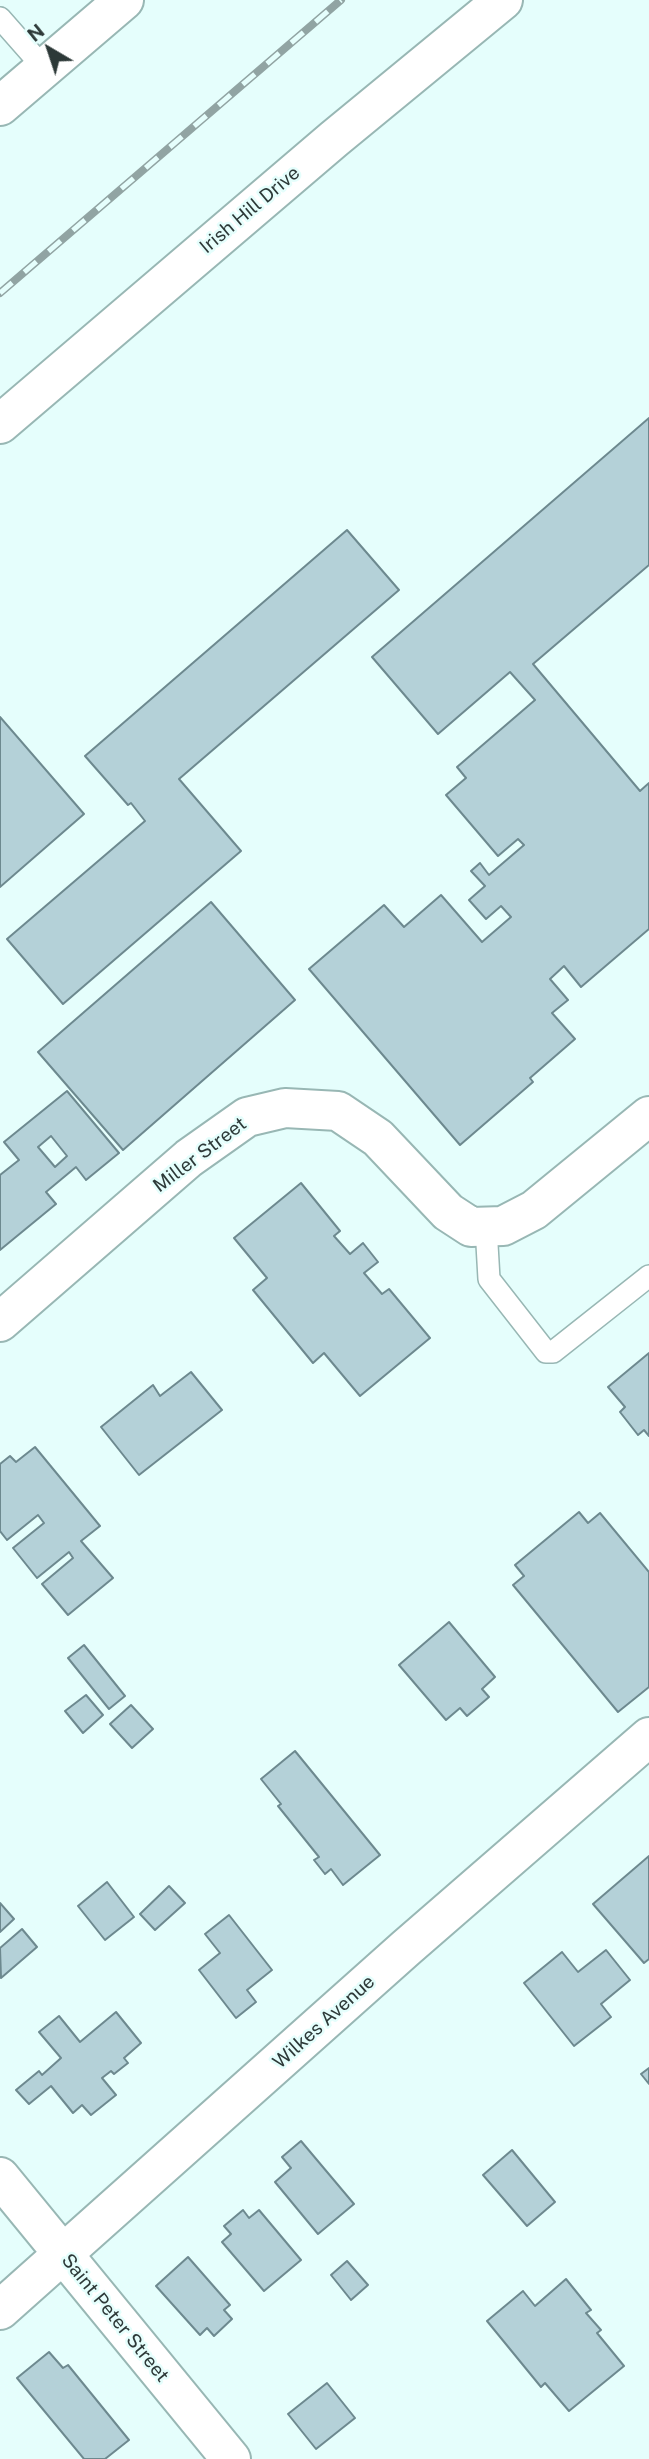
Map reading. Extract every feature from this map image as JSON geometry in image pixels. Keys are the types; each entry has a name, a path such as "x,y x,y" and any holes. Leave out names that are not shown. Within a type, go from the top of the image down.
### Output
{"street":[{"path":"0,106 124,0"},
{"name":"Irish Hill Drive","path":"0,424 334,139 503,0"},
{"name":"Miller Street","path":"0,1322 189,1158 247,1117 285,1108 338,1111 378,1138 448,1212 471,1227 486,1227"},
{"path":"486,1227 503,1226 534,1210 649,1116"},
{"name":"Wilkes Avenue","path":"0,2310 406,1948 649,1737"},
{"name":"Saint Peter Street","path":"0,2177 230,2459"}],"lane":[{"path":"0,18 44,68"},
{"path":"486,1227 489,1279 546,1352 553,1352 649,1276"}],"building":[{"path":"649,418 649,565 533,664 640,791 649,783 649,929 581,987 564,966 550,979 568,1000 552,1013 575,1039 530,1078 533,1082 460,1145 309,969 384,905 404,927 441,895 482,942 511,917 501,906 486,919 469,900 485,886 471,871 480,863 489,875 524,845 518,839 498,856 446,795 466,778 457,767 535,700 510,672 438,734 372,657"},
{"path":"347,530 399,590 179,779 241,851 63,1004 7,939 145,821 85,756"},
{"path":"0,717 84,814 0,887"},
{"path":"211,902 295,1000 123,1150 38,1052"},
{"path":"67,1091 119,1153 86,1180 76,1167 46,1192 56,1204 0,1250 0,1175 19,1160 4,1142","holes":["51,1136 67,1156 55,1167 38,1147"]},
{"path":"301,1183 340,1231 334,1236 350,1254 363,1243 378,1262 364,1273 382,1294 389,1289 430,1338 360,1396 324,1353 313,1363 253,1290 267,1278 234,1238"},
{"path":"649,1353 649,1436 644,1430 638,1435 620,1412 625,1407 608,1387"},
{"path":"191,1372 222,1410 139,1475 101,1427 153,1385 160,1396"},
{"path":"35,1447 100,1526 81,1541 113,1578 68,1615 42,1584 73,1558 69,1552 37,1578 13,1548 44,1523 38,1515 7,1540 0,1531 0,1464 10,1456 16,1462"},
{"path":"579,1512 588,1523 600,1513 649,1572 649,1687 618,1712 513,1585 524,1576 515,1565"},
{"path":"449,1622 495,1677 482,1689 489,1697 467,1716 460,1708 446,1720 399,1665"},
{"path":"84,1645 125,1696 109,1709 68,1658"},
{"path":"86,1695 103,1715 83,1733 65,1711"},
{"path":"131,1705 153,1729 132,1748 110,1724"},
{"path":"295,1751 380,1855 343,1885 331,1869 325,1874 314,1860 319,1857 278,1806 281,1804 261,1779"},
{"path":"649,1856 649,1959 644,1963 593,1904"},
{"path":"107,1882 134,1917 105,1940 78,1906"},
{"path":"169,1886 185,1903 155,1930 140,1914"},
{"path":"0,1903 14,1919 0,1932"},
{"path":"229,1915 272,1970 247,1990 256,2002 236,2018 199,1970 220,1953 205,1934"},
{"path":"22,1929 37,1947 1,1978 0,1948"},
{"path":"606,1950 630,1980 601,2004 611,2017 574,2046 524,1983 562,1952 578,1972"},
{"path":"116,2012 141,2043 124,2058 128,2063 114,2074 111,2071 102,2078 116,2095 91,2115 82,2105 73,2113 51,2086 29,2104 16,2090 39,2071 42,2075 61,2058 39,2032 59,2016 80,2042"},
{"path":"649,2068 649,2084 641,2074"},
{"path":"301,2141 354,2204 318,2234 275,2182 291,2168 282,2157"},
{"path":"512,2150 555,2202 527,2226 483,2175"},
{"path":"243,2210 249,2218 259,2210 301,2260 264,2291 222,2242 231,2234 224,2226"},
{"path":"188,2257 230,2305 224,2310 232,2319 214,2336 207,2328 200,2335 156,2286"},
{"path":"347,2261 368,2285 351,2300 331,2275"},
{"path":"566,2279 591,2310 586,2313 601,2330 597,2333 624,2366 569,2411 545,2383 541,2387 487,2321 523,2291 535,2306"},
{"path":"49,2352 63,2368 68,2365 129,2440 105,2459 84,2459 17,2378"},
{"path":"327,2383 355,2418 316,2449 288,2414"}],"railway":[{"path":"0,293 341,0"}]}
